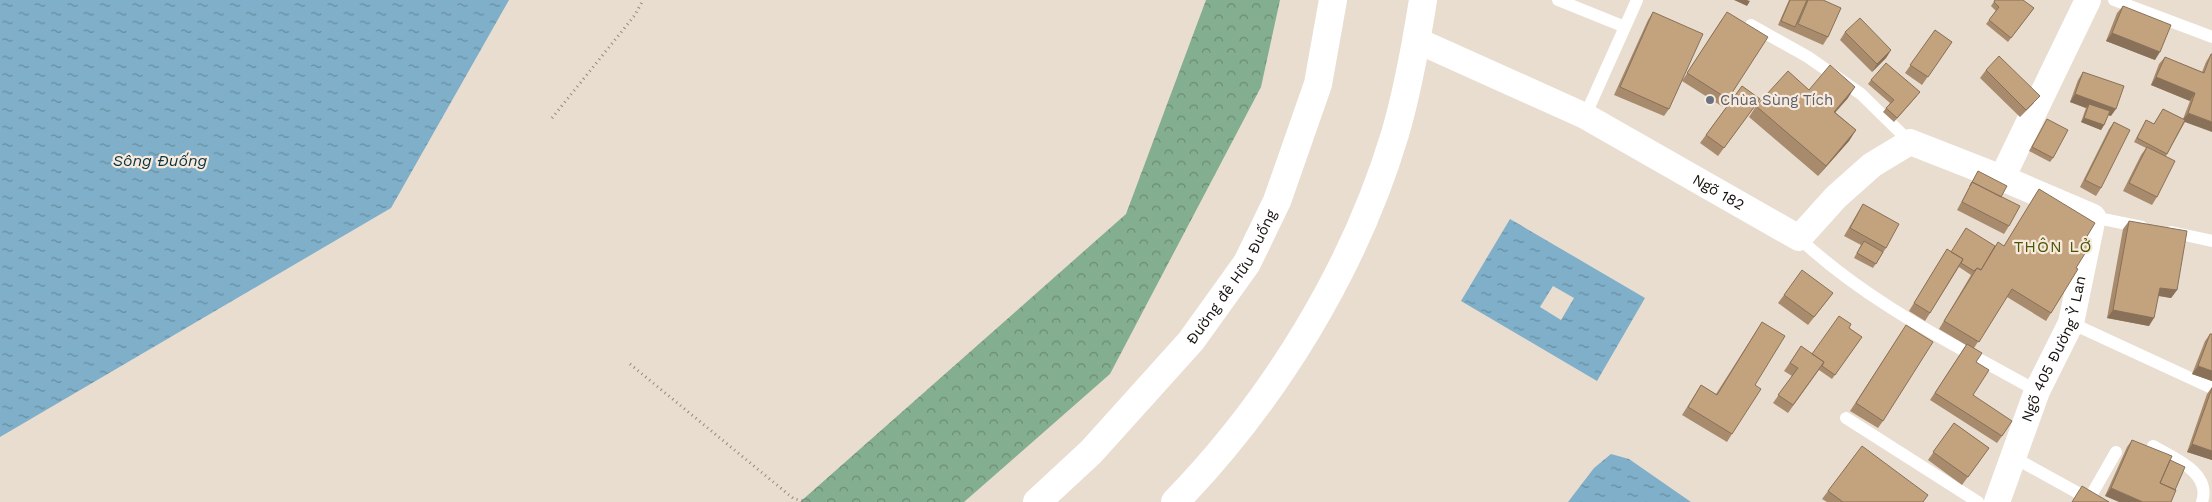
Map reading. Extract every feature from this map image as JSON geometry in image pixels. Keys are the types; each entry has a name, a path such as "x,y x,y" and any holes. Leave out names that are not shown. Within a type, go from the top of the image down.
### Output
{"main road":[{"name":"Đường đê Hữu Đuống","path":"1037,502 1091,452 1191,341 1247,264 1277,201 1318,84 1333,0"},
{"path":"1175,502 1204,472 1270,386 1325,300 1365,216 1395,134 1423,0"}],"street":[{"path":"2002,178 2088,0"},
{"name":"Ngõ 182","path":"1416,40 1585,116 1799,238"},
{"path":"1799,238 1836,197 1872,165 1910,142 2002,178 2093,217"},
{"name":"Ngõ 405 Đường Ỷ Lan","path":"1997,502 2037,391 2071,323 2093,217"}],"lane":[{"path":"1558,0 1625,27"},
{"path":"1585,116 1637,0"},
{"path":"2114,0 2212,37"},
{"path":"1751,25 1808,57 1860,94 1910,142"},
{"path":"2093,217 2212,240"},
{"path":"1799,238 1821,259 1863,291 2037,391"},
{"path":"2071,323 2212,388"},
{"path":"1846,418 1978,502"},
{"path":"2153,446 2199,473 2206,482 2206,494 2202,502"},
{"path":"2013,457 2089,500 2116,452"}],"path":[{"path":"552,118 635,15 643,0"},
{"path":"630,364 794,499 811,502"}],"green space":[{"path":"1206,0 1280,0 1261,87 1110,374 964,502 800,502 1126,214"}],"water":[{"name":"Sông Đuống","path":"0,0 509,0 391,208 0,437"},
{"path":"1510,219 1645,298 1597,381 1461,301","holes":["1553,286 1574,298 1561,320 1540,307"]},
{"path":"1611,454 1629,459 1691,502 1568,502 1594,468"}],"building":[{"path":"1790,0 1807,0 1795,27 1781,21"},
{"path":"1808,0 1823,0 1841,8 1828,37 1798,24"},
{"path":"1995,0 2023,0 2034,8 2011,38 1989,20 1999,7 1994,2"},
{"path":"2123,6 2171,25 2160,52 2112,33"},
{"path":"1653,12 1703,34 1669,109 1620,87"},
{"path":"1727,12 1768,37 1728,99 1687,73"},
{"path":"1860,18 1891,50 1877,64 1845,32"},
{"path":"1935,30 1952,42 1928,77 1910,65"},
{"path":"2211,54 2212,122 2188,113 2195,93 2156,77 2165,57 2204,73"},
{"path":"1999,56 2040,96 2026,110 1986,70"},
{"path":"1886,63 1920,92 1897,118 1886,108 1894,100 1871,80"},
{"path":"1830,65 1855,87 1834,112 1856,130 1826,166 1756,106 1788,71 1809,90"},
{"path":"2083,72 2124,86 2116,109 2075,94"},
{"path":"1742,86 1760,99 1724,148 1706,135"},
{"path":"2089,104 2110,111 2104,125 2084,118"},
{"path":"2163,109 2185,120 2167,154 2137,138 2146,120 2154,124"},
{"path":"2047,119 2068,130 2053,158 2032,147"},
{"path":"2114,122 2130,130 2101,188 2085,180"},
{"path":"2147,147 2175,161 2157,197 2129,183"},
{"path":"1978,171 2007,186 2001,197 1972,182"},
{"path":"1972,182 2020,206 2009,226 1962,202"},
{"path":"2039,189 2095,223 2083,243 2089,247 2051,313 2012,289 1979,342 1944,321 1977,268 1981,270 1998,242 2004,246"},
{"path":"1863,204 1899,224 1886,248 1850,228"},
{"path":"2129,221 2187,231 2177,290 2160,288 2154,318 2113,310"},
{"path":"1966,228 1995,246 1981,270 1977,268 1974,271 1961,263 1963,259 1951,252"},
{"path":"1864,241 1883,252 1876,264 1857,253"},
{"path":"1947,249 1963,259 1930,313 1914,303"},
{"path":"1802,270 1833,293 1814,317 1784,295"},
{"path":"1839,316 1851,324 1849,328 1862,337 1835,375 1822,366 1824,362 1812,354"},
{"path":"1762,322 1785,336 1755,385 1761,389 1732,434 1688,407 1701,385 1717,395"},
{"path":"1906,325 1933,342 1883,421 1856,403"},
{"path":"2210,334 2212,334 2212,371 2198,366"},
{"path":"1967,344 1982,353 1976,362 1989,370 1973,395 2012,421 2002,436 1935,393"},
{"path":"1801,346 1824,362 1793,405 1778,395 1798,368 1790,363"},
{"path":"2212,388 2212,451 2192,444"},
{"path":"1954,423 1989,448 1968,477 1933,452"},
{"path":"2132,440 2172,456 2160,483 2176,490 2171,502 2143,502 2111,488"},
{"path":"1862,446 1928,495 1923,502 1843,502 1828,491"},
{"path":"2170,460 2185,467 2175,490 2160,483"},
{"path":"2082,486 2109,502 2072,502"}],"place":[{"name":"Chùa Sùng Tích","path":"1710,100"}],"district":[{"name":"THÔN LỞ","path":"2053,246"}]}
